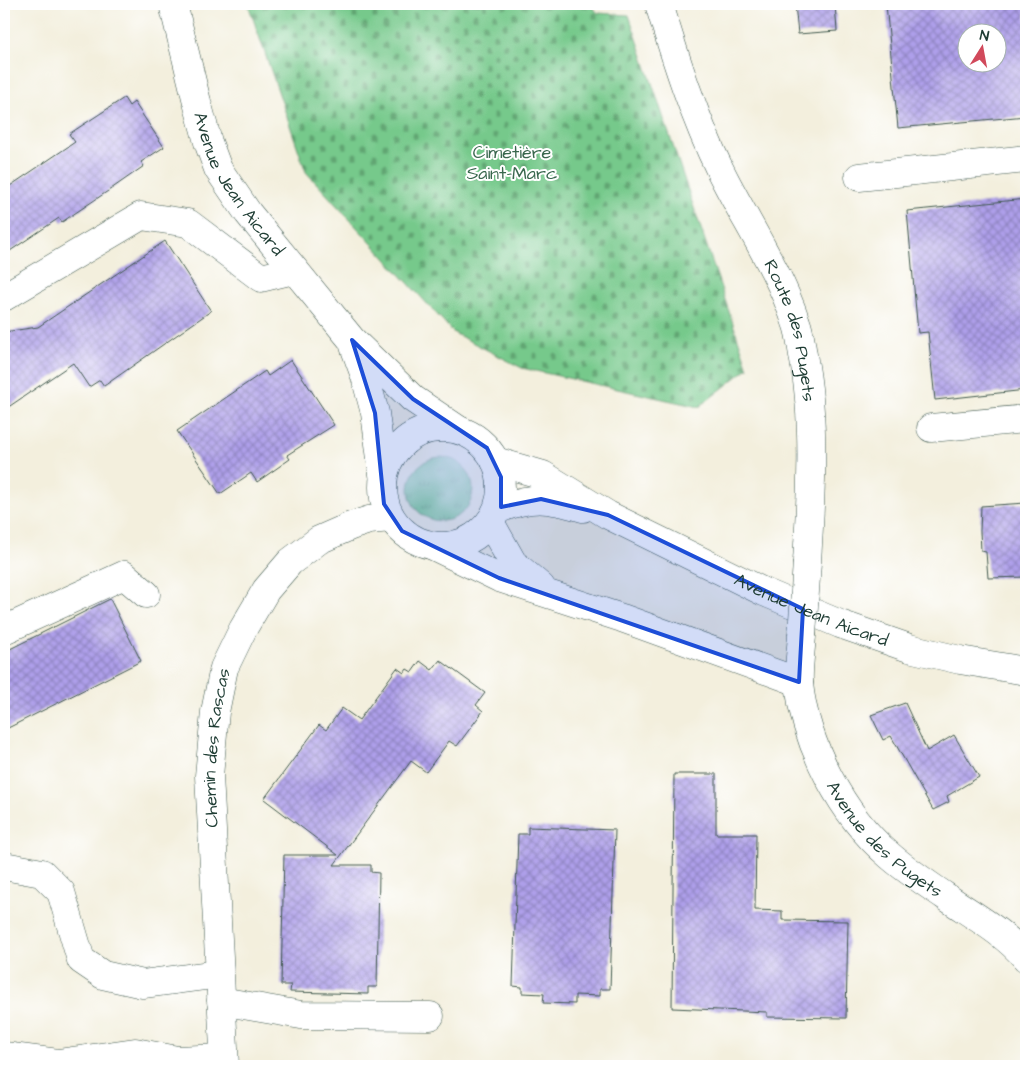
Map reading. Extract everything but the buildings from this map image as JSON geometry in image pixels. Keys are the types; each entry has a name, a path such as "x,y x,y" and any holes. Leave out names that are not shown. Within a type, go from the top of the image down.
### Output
{"street":[{"name":"Avenue Jean Aicard","path":"173,4 196,102 218,169 248,213 352,340 413,398 459,430"},
{"name":"Route des Pugets","path":"659,4 676,59 709,145 720,170 776,273 797,323 807,376 811,421 811,502 799,682"},
{"path":"859,177 1026,159"},
{"path":"4,297 141,216 188,224 261,278 294,270"},
{"name":"Avenue Jean Aicard","path":"352,340 375,412 383,474"},
{"path":"931,428 1026,419"},
{"path":"432,546 446,547 464,542 481,532 494,516 501,494 501,477 496,461 474,437 459,430 427,429 412,436 399,446 389,459 383,474 384,504 391,518 402,531 416,541 432,546 498,578 622,618 799,682"},
{"name":"Avenue Jean Aicard","path":"496,461 543,475 608,515 764,592 840,624 909,648 977,663 1026,670"},
{"name":"Avenue Jean Aicard","path":"494,516 527,500 541,499 608,515"},
{"path":"494,516 505,552 513,562 535,583 562,599"},
{"name":"Chemin des Rascas","path":"225,1062 209,776 215,712 224,668 243,629 266,590 290,562 319,540 351,526 369,520 391,518"},
{"path":"4,630 124,575 146,594"},
{"name":"Avenue des Pugets","path":"799,682 804,715 818,753 836,791 858,824 889,855 993,929 1026,958"},
{"path":"4,866 42,873 61,892 81,960 103,975 143,984 219,974"},
{"path":"221,1001 301,1015 430,1016"},
{"path":"4,1056 58,1063 135,1052 177,1060 225,1062"}],"highlighted area":[{"path":"352,340 413,399 487,448 501,477 501,507 541,499 608,515 803,609 799,682 499,578 402,531 384,504 375,413"}],"green space":[{"name":"Cimetière Saint-Marc","path":"248,4 590,4 598,13 629,15 748,368 699,407 522,368 454,333 306,172"},
{"path":"441,457 453,460 464,466 470,477 473,489 470,501 464,512 453,518 441,521 429,518 418,512 412,501 409,489 412,477 418,466 429,460"}]}
